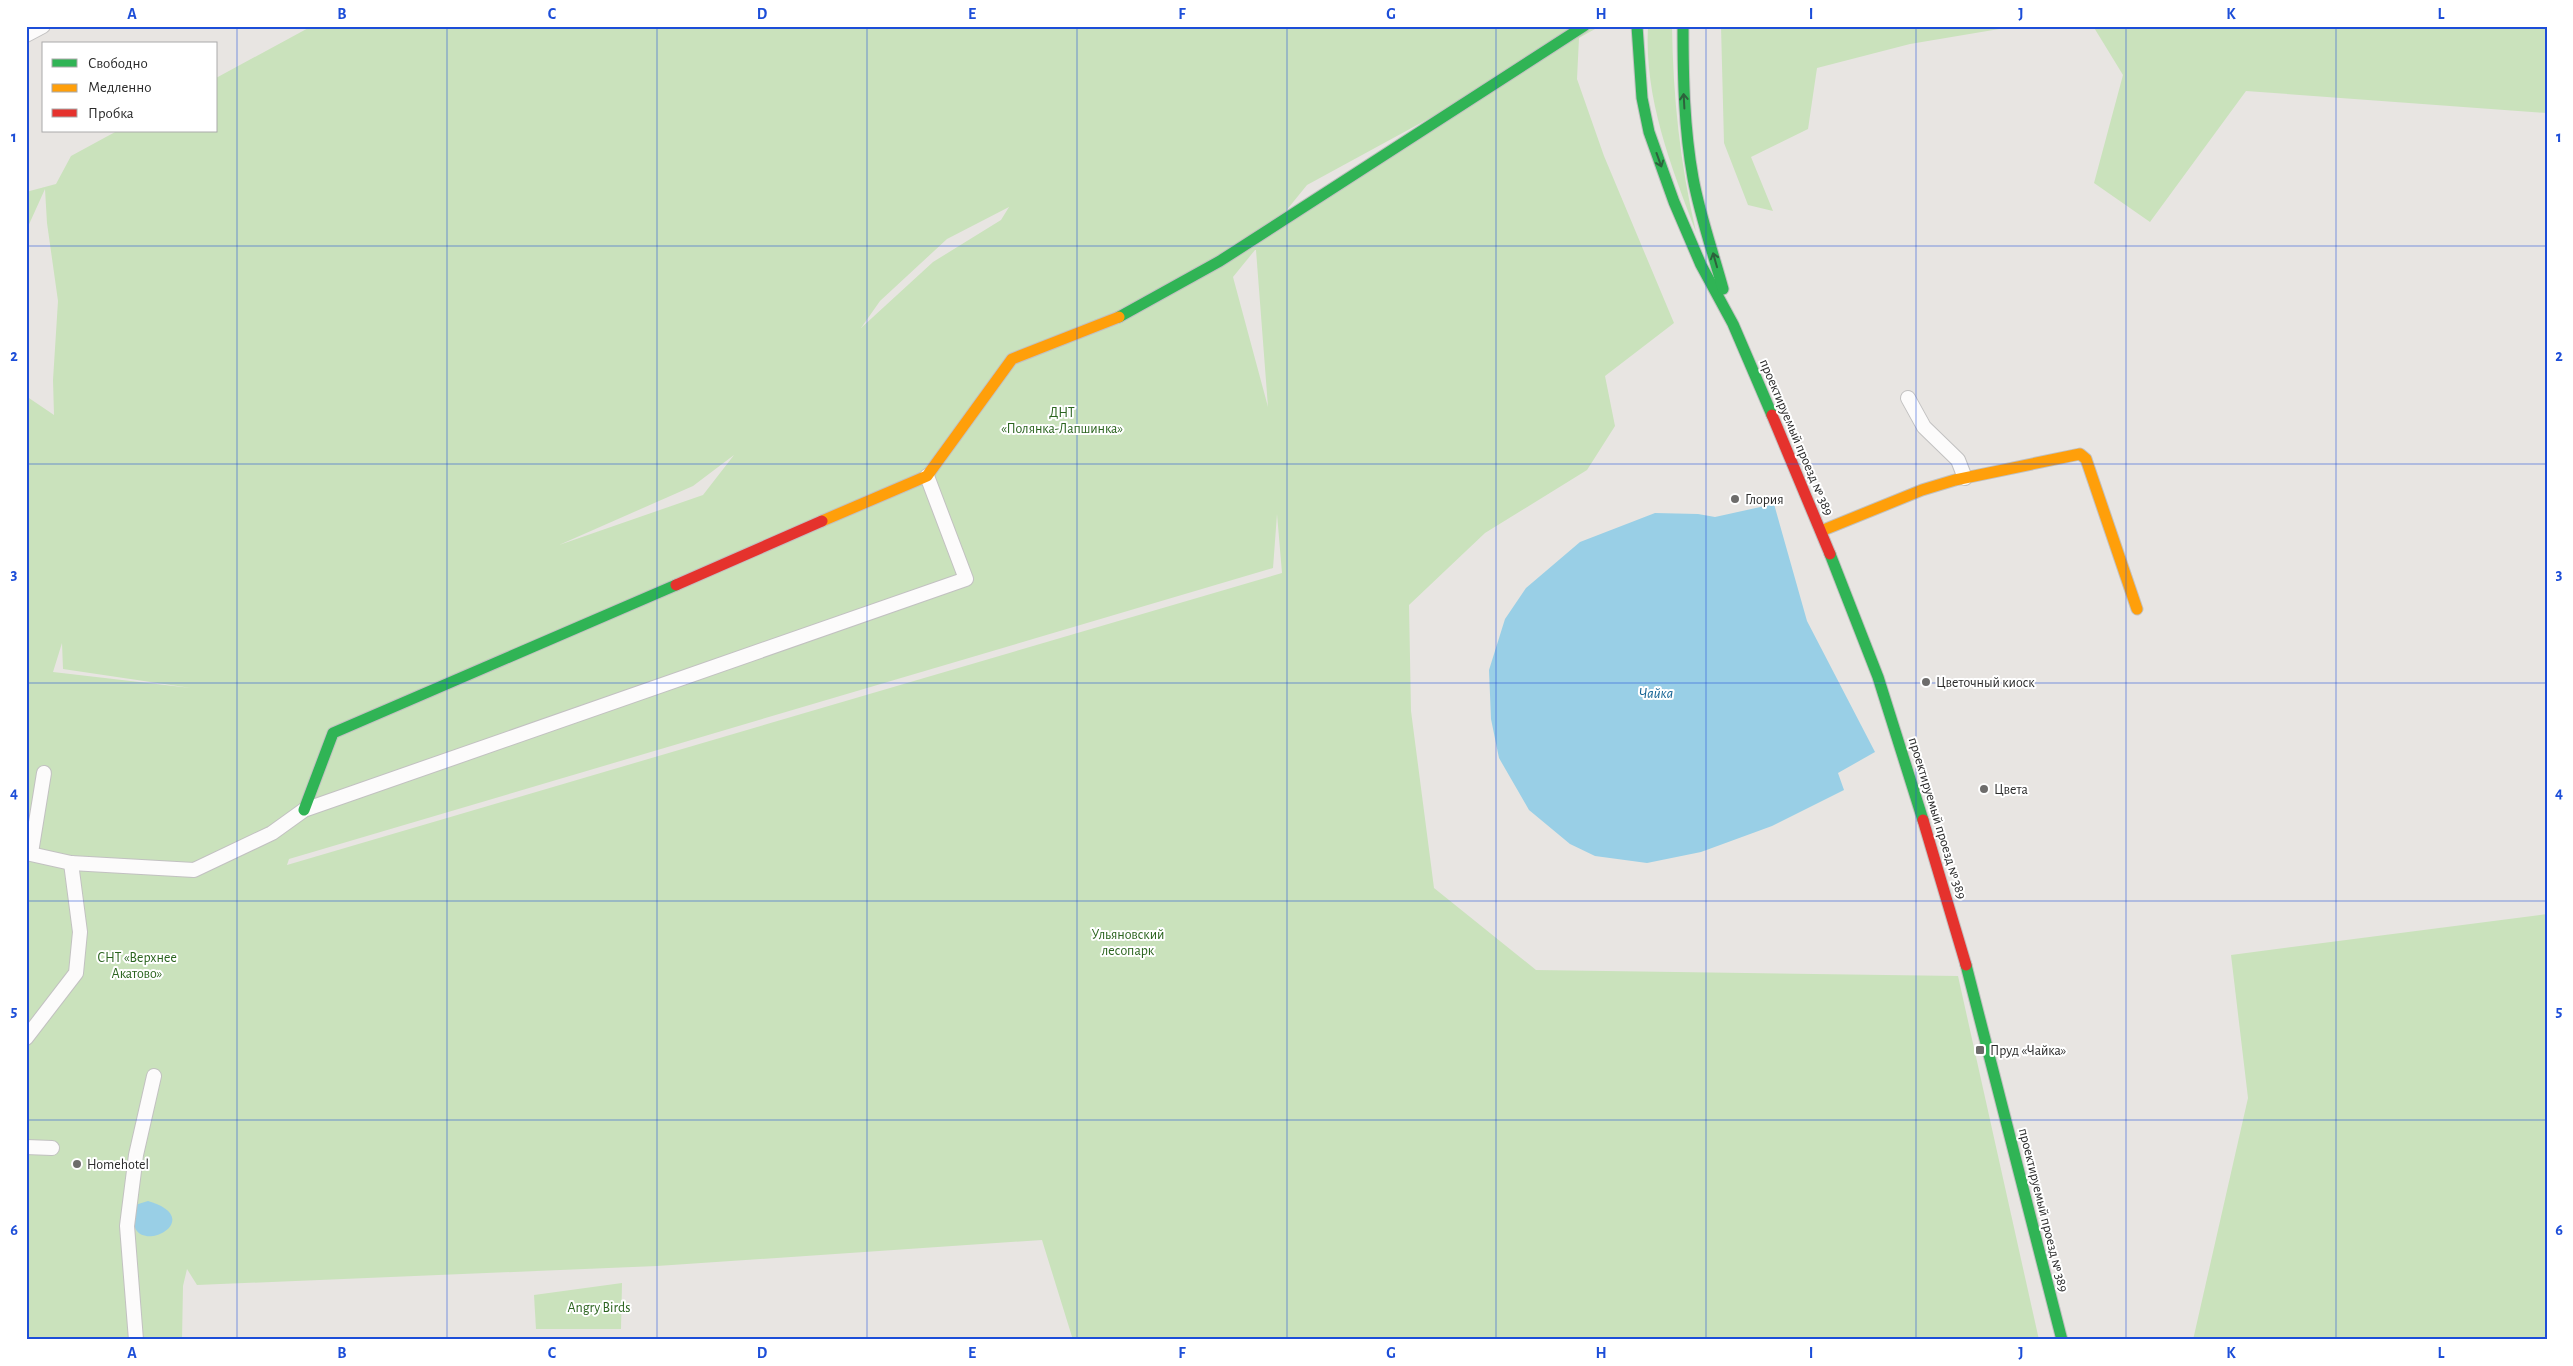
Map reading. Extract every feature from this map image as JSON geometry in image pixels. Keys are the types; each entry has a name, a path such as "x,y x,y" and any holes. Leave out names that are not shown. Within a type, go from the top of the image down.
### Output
{"street":[{"path":"26,35 43,26"},
{"path":"304,810 333,733 927,476 1012,359 1124,315 1220,261 1584,26"},
{"name":"проектируемый проезд № 389","path":"1637,26 1642,98 1649,132 1674,202 1697,256 1733,324 1821,531 1878,677 1956,926 2062,1340"},
{"name":"проектируемый проезд № 389","path":"1683,26 1684,106 1698,200 1733,324"},
{"path":"1908,398 1924,427 1958,460 1965,478"},
{"path":"1821,531 1922,490 1965,478 2080,454 2086,459 2137,609"},
{"path":"44,773 29,853 71,862 194,870 272,834 304,810 966,579 927,476"},
{"path":"26,1038 76,973 80,932 71,862"},
{"path":"136,1340 127,1226 136,1155 154,1076"},
{"path":"26,1146 52,1148"}],"green space":[{"path":"312,26 1596,26 1595,29 1579,38 1577,79 1604,156 1674,323 1605,376 1615,426 1587,470 1485,533 1409,605 1411,711 1434,888 1536,970 1958,976 2039,1340 1073,1340 1042,1240 657,1266 197,1285 187,1269 183,1286 182,1340 26,1340 26,396 54,415 53,380 58,301 47,223 45,189 26,231 26,192 56,184 71,156 115,132 218,132 218,77","holes":["1463,100 1264,238 1307,185","1009,207 1001,220 933,262 861,328 880,301 947,239","1256,250 1268,407 1233,277","734,455 703,495 559,545 693,486","1277,514 1282,573 287,865 289,859 1273,568","62,643 63,669 191,688 53,672"]},
{"path":"1648,26 1672,26 1678,130 1696,232 1677,182 1661,131 1650,79"},
{"path":"1721,26 2017,26 1910,44 1817,68 1808,129 1751,157 1773,211 1748,205 1724,143"},
{"path":"2093,26 2547,26 2547,113 2246,91 2150,222 2094,183 2123,75"},
{"path":"2547,914 2547,1340 2193,1340 2248,1098 2231,955"},
{"name":"Angry Birds","path":"622,1283 621,1329 536,1329 534,1295"}],"water":[{"name":"Чайка","path":"1774,504 1807,621 1875,752 1838,773 1844,790 1772,826 1701,852 1647,863 1595,856 1570,844 1529,810 1499,758 1491,719 1489,670 1505,619 1526,588 1580,542 1655,513 1698,514 1715,517"},
{"path":"148,1201 166,1209 172,1219 169,1227 161,1234 150,1236 139,1233 133,1223 135,1205"}],"traffic: fast":[{"path":"1119,317 1220,261 1584,26"},
{"path":"1637,26 1642,98 1649,132 1674,202 1701,265 1733,324 1772,415"},
{"path":"1683,26 1683,64 1690,159 1699,206 1723,289"},
{"path":"1830,554 1878,677 1923,820"},
{"path":"304,810 333,733 676,585"},
{"path":"1966,965 2062,1340"}],"traffic: slow":[{"path":"822,521 927,476 1012,359 1119,317"},
{"path":"1821,531 1922,490 1955,480 2080,454 2086,459 2137,609"}],"traffic: jam":[{"path":"1772,415 1830,554"},
{"path":"676,585 822,521"},
{"path":"1923,820 1966,965"}],"place":[{"name":"Глория","path":"1735,499"},
{"name":"Цветочный киоск","path":"1926,682"},
{"name":"Цвета","path":"1984,789"},
{"name":"Пруд «Чайка»","path":"1980,1050"},
{"name":"Homehotel","path":"77,1164"}],"park label":[{"name":"ДНТ «Полянка-Лапшинка»","path":"1062,420"},
{"name":"Ульяновский лесопарк","path":"1128,942"},
{"name":"СНТ «Верхнее Акатово»","path":"137,966"}]}
